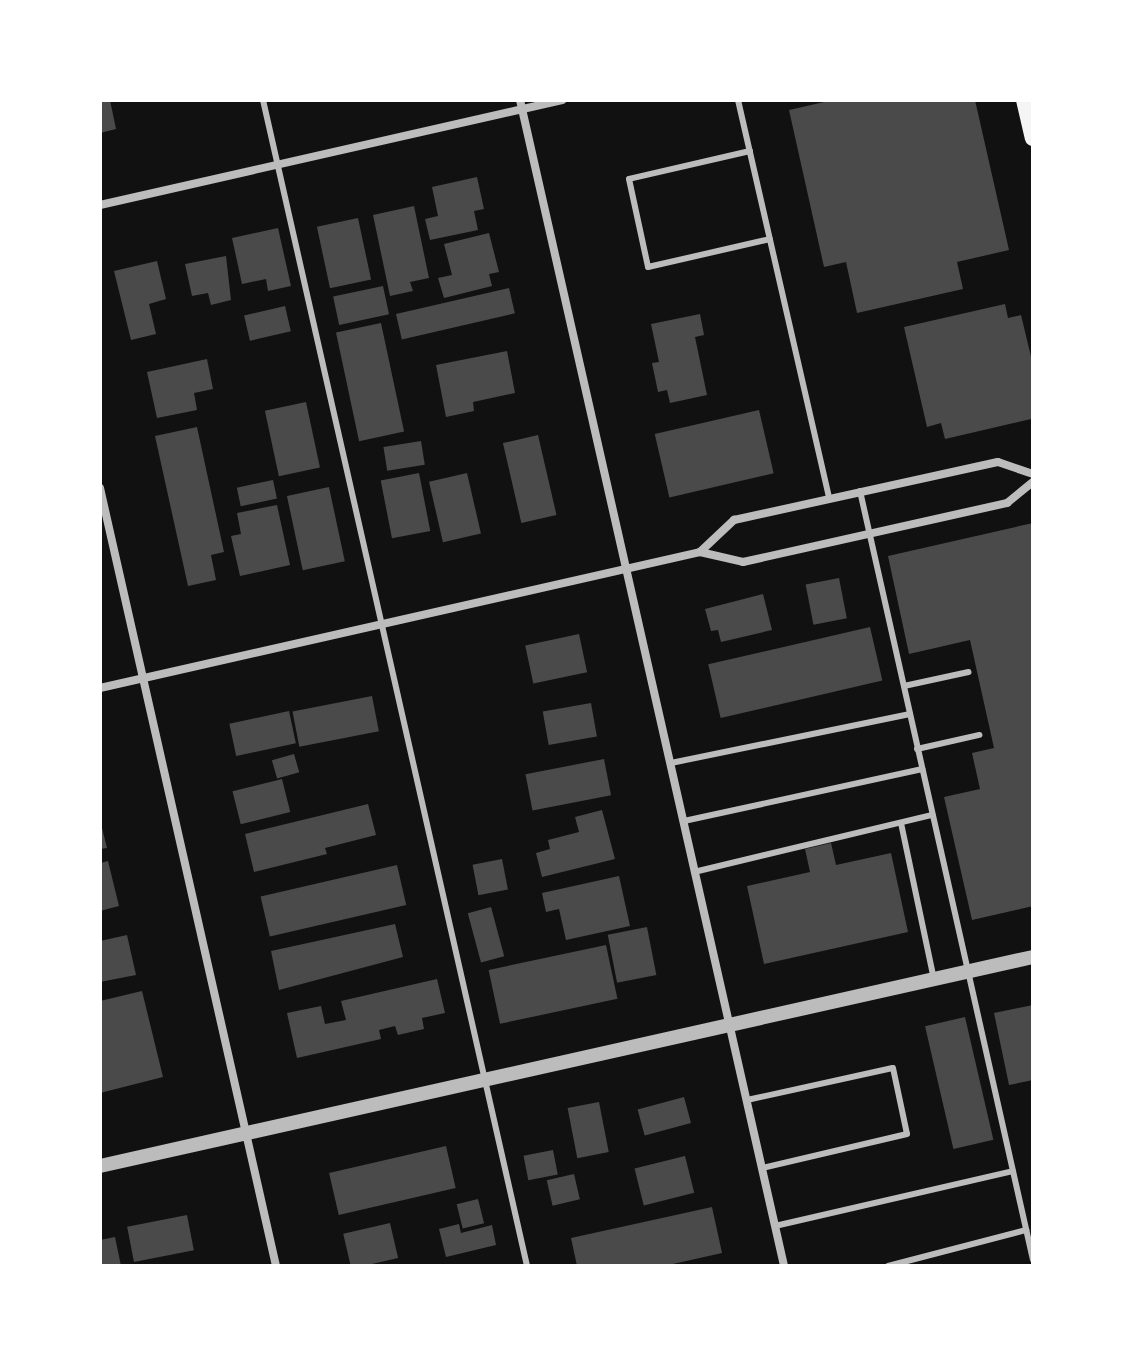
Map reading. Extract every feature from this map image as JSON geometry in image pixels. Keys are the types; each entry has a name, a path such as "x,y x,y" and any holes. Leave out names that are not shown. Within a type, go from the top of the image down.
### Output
{"main road":[{"path":"1024,100 1033,138"}],"street":[{"path":"100,205 278,166 521,104 562,100"},
{"path":"521,104 784,1266"},
{"path":"700,552 734,520 998,462 1033,474"},
{"path":"100,688 700,552 743,562 870,534 1007,503 1033,482"},
{"path":"100,488 276,1266"},
{"path":"100,1166 1033,957"}],"lane":[{"path":"263,100 527,1266"},
{"path":"738,100 829,498"},
{"path":"750,151 629,179 648,267 770,239"},
{"path":"860,491 1033,1260"},
{"path":"904,686 969,672"},
{"path":"671,763 910,714"},
{"path":"917,749 979,735"},
{"path":"684,821 922,769"},
{"path":"694,872 932,815"},
{"path":"901,823 934,980"},
{"path":"747,1100 893,1068 896,1081 907,1134 762,1168"},
{"path":"775,1226 1013,1171"},
{"path":"888,1266 1026,1230"}],"building":[{"path":"100,100 110,100 116,129 100,133"},
{"path":"833,100 975,100 1009,250 957,262 963,289 857,313 846,262 824,267 789,110"},
{"path":"477,177 484,209 474,211 478,230 430,240 425,219 438,216 432,187"},
{"path":"414,206 429,278 410,282 413,291 390,296 373,215"},
{"path":"358,218 371,280 330,288 317,227"},
{"path":"278,228 291,286 268,291 266,279 242,284 232,238"},
{"path":"489,233 499,272 489,274 492,286 444,298 438,278 452,275 444,244"},
{"path":"226,256 231,300 211,305 208,293 192,296 185,264"},
{"path":"157,261 166,299 149,304 156,334 131,340 114,271"},
{"path":"383,286 389,314 339,325 333,297"},
{"path":"509,288 515,313 402,339 396,314"},
{"path":"1005,304 1008,318 1021,315 1033,365 1031,419 945,439 941,423 927,427 904,327"},
{"path":"285,306 291,331 250,341 244,315"},
{"path":"700,314 704,335 695,337 707,395 670,403 667,390 658,392 652,363 659,362 651,324"},
{"path":"381,323 404,432 359,441 336,333"},
{"path":"507,351 515,393 473,402 474,411 446,417 436,365"},
{"path":"207,359 213,389 194,393 197,410 157,418 147,372"},
{"path":"306,402 320,468 279,476 265,411"},
{"path":"759,410 774,473 669,497 655,434"},
{"path":"197,427 224,552 211,555 216,580 188,586 155,436"},
{"path":"538,435 556,515 521,523 503,443"},
{"path":"421,441 425,465 387,471 383,447"},
{"path":"419,473 430,531 392,538 381,480"},
{"path":"467,473 481,533 443,542 429,482"},
{"path":"273,480 277,499 241,506 237,488"},
{"path":"329,487 345,561 303,570 287,496"},
{"path":"277,505 290,565 240,576 231,536 241,534 237,513"},
{"path":"1033,523 1033,906 972,920 944,797 980,789 972,753 994,748 970,640 909,654 888,556"},
{"path":"839,578 847,618 813,625 806,584"},
{"path":"763,594 772,630 721,642 718,630 711,631 705,609"},
{"path":"870,627 882,681 721,718 708,664"},
{"path":"579,634 587,672 533,684 525,645"},
{"path":"372,696 379,731 299,747 292,711"},
{"path":"591,703 597,736 549,745 543,712"},
{"path":"289,711 296,743 236,756 229,724"},
{"path":"294,754 299,772 277,779 272,760"},
{"path":"604,759 611,795 533,811 525,774"},
{"path":"282,779 290,812 241,824 233,791"},
{"path":"368,804 376,835 325,848 327,854 254,872 245,834"},
{"path":"602,810 615,859 542,877 536,853 550,849 548,840 579,832 575,817"},
{"path":"100,820 107,848 100,849"},
{"path":"831,843 836,865 891,853 908,932 764,964 747,886 810,872 805,849"},
{"path":"502,859 508,889 478,895 473,865"},
{"path":"108,861 119,906 100,911 100,863"},
{"path":"397,865 406,905 270,936 261,896"},
{"path":"619,876 630,926 566,940 559,909 546,912 542,893"},
{"path":"491,907 504,956 481,962 468,913"},
{"path":"395,924 403,957 279,990 271,951"},
{"path":"647,927 656,975 617,983 608,935"},
{"path":"127,935 136,975 100,982 100,941"},
{"path":"606,945 617,999 500,1024 489,970"},
{"path":"437,979 445,1013 422,1018 424,1029 398,1035 395,1026 379,1030 381,1039 297,1058 287,1013 321,1006 325,1024 346,1020 341,1001"},
{"path":"142,991 163,1077 100,1093 100,1001"},
{"path":"1033,1005 1033,1080 1009,1085 994,1013"},
{"path":"965,1017 993,1140 953,1149 925,1026"},
{"path":"684,1097 691,1123 645,1136 638,1109"},
{"path":"599,1102 609,1152 577,1158 568,1108"},
{"path":"446,1146 456,1188 339,1215 329,1173"},
{"path":"553,1150 558,1175 528,1180 524,1156"},
{"path":"685,1156 694,1193 644,1205 635,1169"},
{"path":"574,1174 580,1199 553,1206 547,1180"},
{"path":"478,1199 484,1223 463,1229 457,1204"},
{"path":"712,1207 722,1253 664,1266 577,1266 571,1238"},
{"path":"187,1215 194,1250 134,1262 127,1227"},
{"path":"390,1223 398,1258 351,1266 343,1234"},
{"path":"459,1224 461,1233 492,1225 496,1245 446,1257 439,1229"},
{"path":"115,1237 121,1266 100,1266 100,1240"}]}
